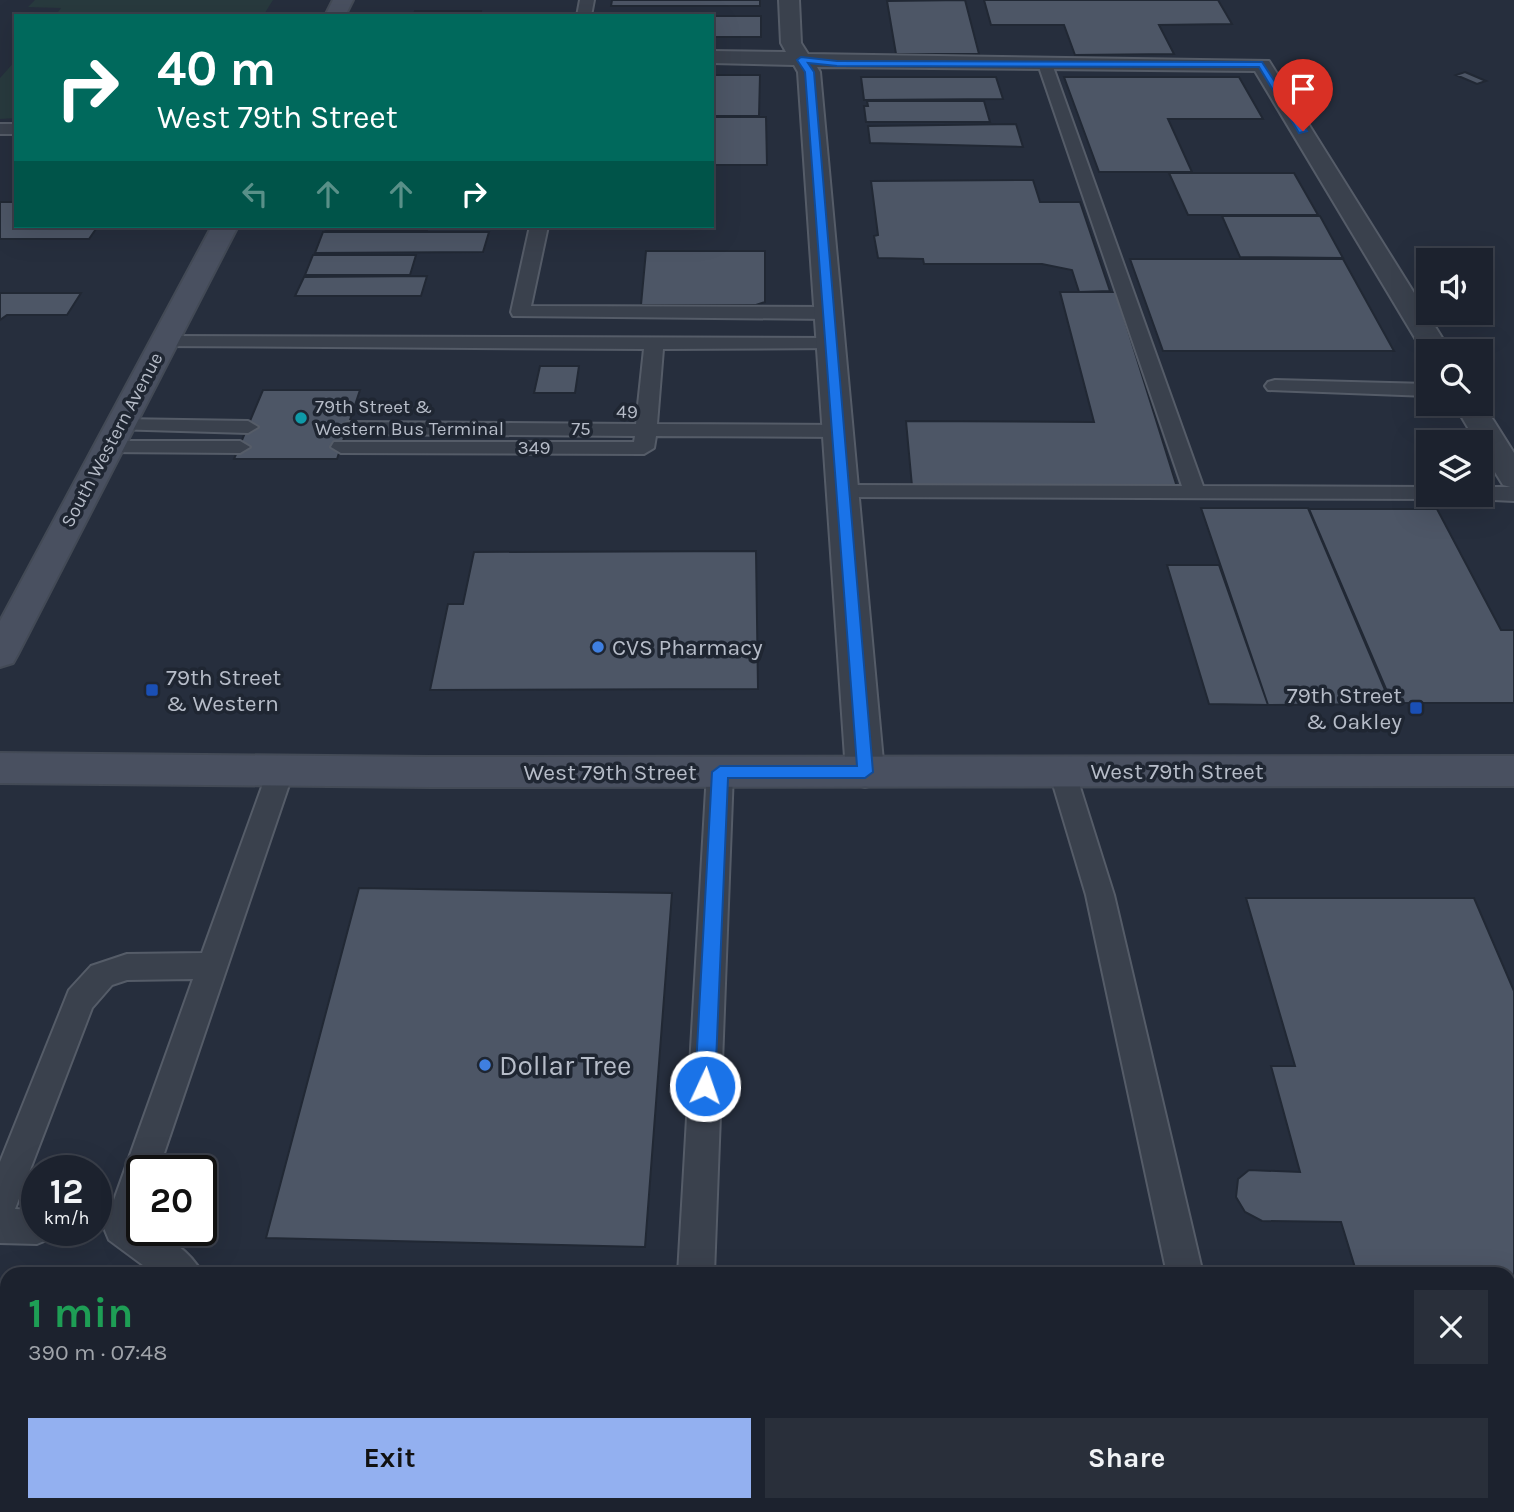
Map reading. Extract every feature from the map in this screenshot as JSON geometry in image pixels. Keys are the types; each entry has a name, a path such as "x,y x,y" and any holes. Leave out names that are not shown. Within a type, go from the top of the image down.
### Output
{"main road":[{"name":"South Western Avenue","path":"0,654 8,624 119,427 224,228"},
{"name":"West 79th Street","path":"0,768 720,772 1514,771"}],"street":[{"path":"789,0 791,43 809,72 845,492 865,772"},
{"path":"714,57 837,63 1262,65 1429,339"},
{"path":"1476,416 1514,478"}],"lane":[{"path":"1045,64 1195,493"},
{"path":"538,228 520,312 830,313"},
{"path":"164,342 833,344"},
{"path":"654,344 646,430 840,431"},
{"path":"1275,386 1416,390"},
{"path":"119,427 252,418"},
{"path":"119,427 240,447"},
{"name":"349","path":"348,428 646,430"},
{"name":"49","path":"348,428 646,430"},
{"path":"845,492 1416,494"},
{"path":"1493,494 1514,495"},
{"path":"112,1220 213,966 281,770"},
{"path":"1062,771 1100,895 1183,1267"},
{"path":"696,1267 720,772"},
{"path":"0,1205 80,1000 102,975 127,967 213,966"},
{"path":"0,1226 21,1227"},
{"path":"112,1230 173,1267"}],"shaded area":[{"path":"35,0 273,0 264,14 56,14 61,8 28,7"},
{"path":"14,62 14,118 0,119 0,78"}],"building":[{"path":"612,0 760,0 760,6 611,6"},
{"path":"965,0 979,54 896,54 887,1"},
{"path":"984,0 1218,0 1232,24 1159,25 1174,54 1075,55 1064,25 991,25"},
{"path":"415,11 481,11 480,14 414,14"},
{"path":"714,16 761,16 761,37 714,37"},
{"path":"1465,72 1486,81 1477,84 1456,75"},
{"path":"714,75 760,75 759,116 714,116"},
{"path":"861,77 996,77 1003,99 864,100"},
{"path":"1064,77 1239,77 1263,119 1168,119 1192,172 1099,172"},
{"path":"867,101 984,101 990,122 866,122 864,106 868,106"},
{"path":"714,117 766,117 767,165 714,165"},
{"path":"1016,124 1023,147 870,143 868,126"},
{"path":"1169,173 1294,173 1318,215 1188,215"},
{"path":"1033,180 1040,202 1080,202 1110,291 1079,292 1072,270 1042,264 924,264 923,259 878,258 871,181"},
{"path":"0,202 14,202 14,228 97,228 89,239 0,239"},
{"path":"1222,216 1320,216 1343,258 1240,257"},
{"path":"327,228 428,228 427,230 326,230"},
{"path":"323,232 489,232 483,252 315,253"},
{"path":"646,251 765,251 765,302 756,305 641,305"},
{"path":"313,255 416,255 410,275 305,275"},
{"path":"1130,259 1343,259 1394,351 1163,351"},
{"path":"427,276 421,296 295,296 304,277"},
{"path":"1060,292 1116,292 1177,487 912,486 906,421 1094,422"},
{"path":"0,293 81,293 67,315 7,315 0,320"},
{"path":"540,366 579,366 575,393 534,393"},
{"name":"79th Street & Western Bus Terminal","path":"263,390 360,390 337,459 234,459"},
{"path":"1201,508 1308,508 1391,704 1268,705"},
{"path":"1309,509 1437,509 1501,630 1514,630 1514,703 1392,703"},
{"name":"CVS Pharmacy","path":"756,551 758,689 430,690 448,604 463,604 474,552"},
{"path":"1167,565 1219,565 1268,705 1209,704"},
{"name":"Dollar Tree","path":"359,888 672,893 645,1247 266,1238"},
{"path":"1246,898 1474,898 1514,991 1514,1267 1355,1267 1341,1222 1262,1221 1245,1212 1236,1197 1238,1179 1249,1170 1300,1172 1271,1066 1295,1066"}],"place":[{"name":"79th Street & Western Bus Terminal","path":"301,418"},
{"name":"CVS Pharmacy","path":"598,647"},
{"name":"79th Street & Western","path":"152,690"},
{"name":"79th Street & Oakley","path":"1416,708"},
{"name":"Dollar Tree","path":"485,1065"}],"route":[{"path":"705,1086 720,772 865,772 840,431 809,72 801,60 837,63 1262,65 1303,131"}]}
